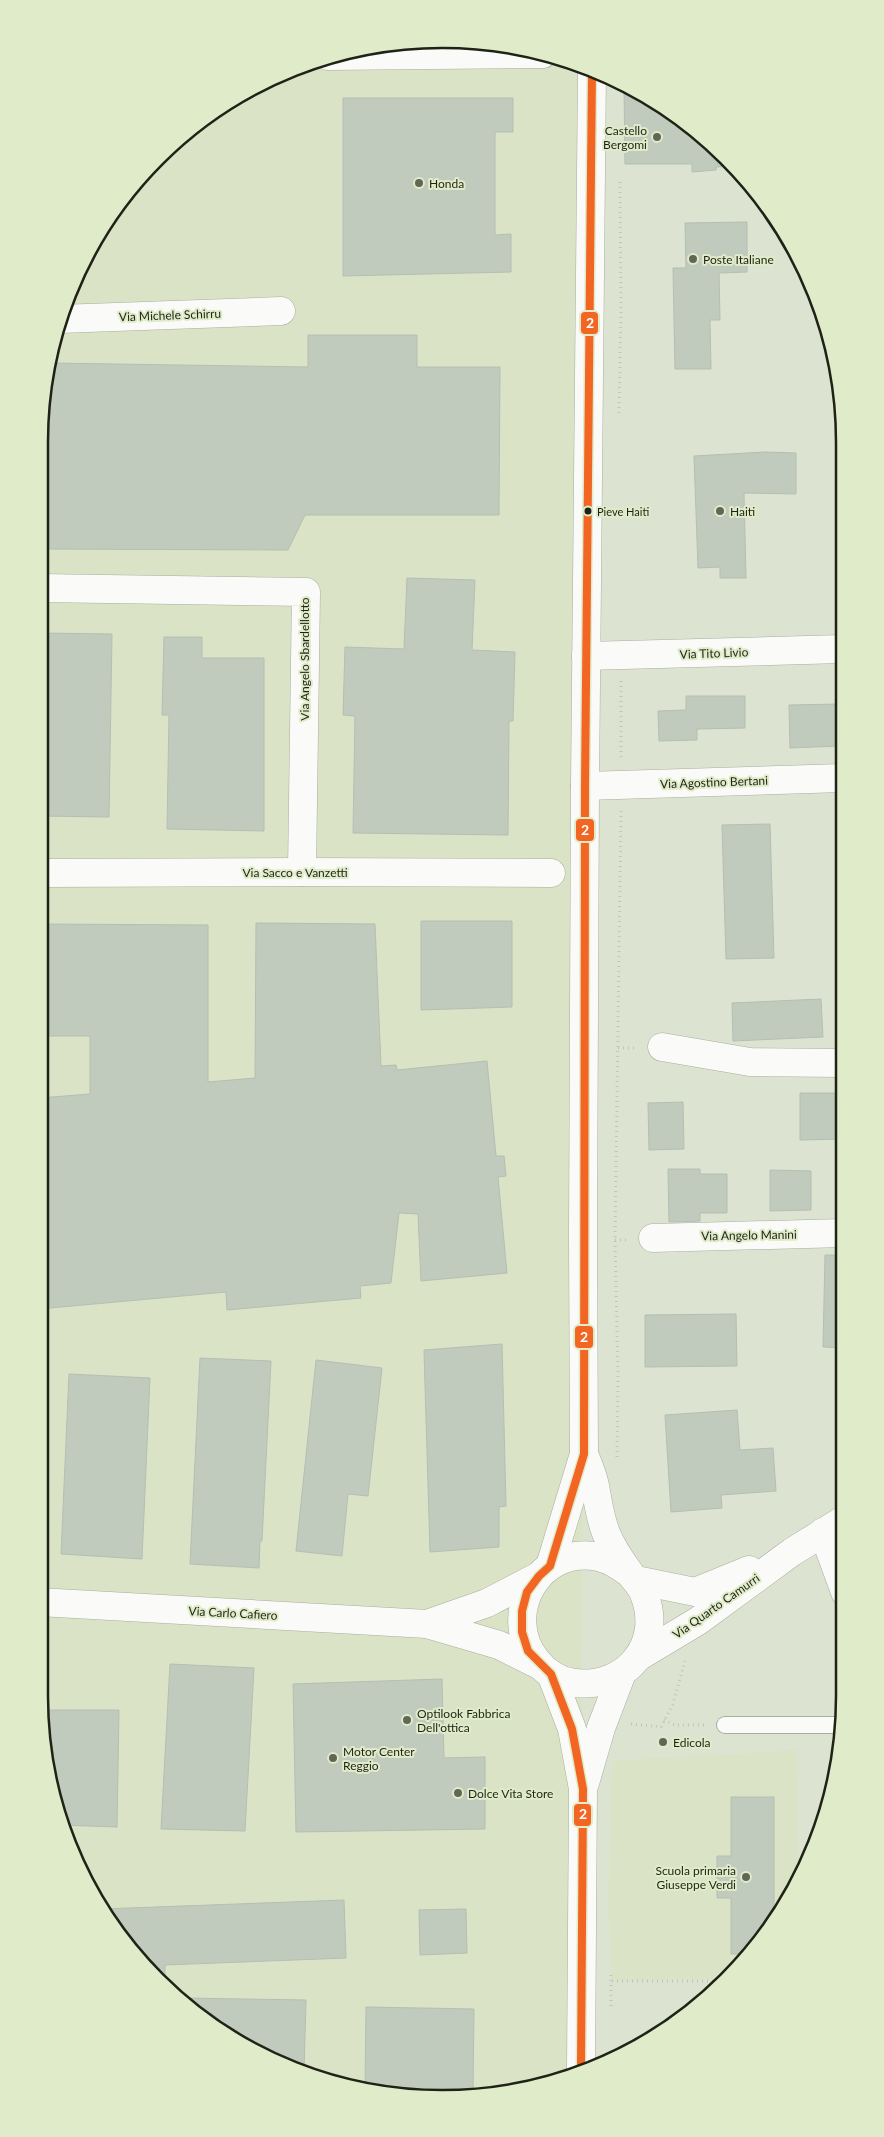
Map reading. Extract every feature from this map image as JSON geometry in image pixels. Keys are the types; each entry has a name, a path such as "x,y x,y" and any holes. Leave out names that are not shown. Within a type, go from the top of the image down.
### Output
{"street":[{"path":"363,55 509,53"},
{"path":"545,1571 584,1454 585,786 592,78"},
{"name":"Via Michele Schirru","path":"67,319 281,312"},
{"name":"Via Angelo Sbardellotto","path":"48,588 306,592 302,872"},
{"name":"Via Tito Livio","path":"586,656 836,649"},
{"name":"Via Agostino Bertani","path":"585,786 836,778"},
{"name":"Via Sacco e Vanzetti","path":"48,873 551,873"},
{"path":"662,1047 750,1062 836,1063"},
{"name":"Via Angelo Manini","path":"653,1238 836,1233"},
{"path":"583,1789 601,1728 630,1665 645,1645 650,1618 643,1592 608,1537 601,1520 595,1484 584,1454"},
{"name":"Via Quarto Camurri","path":"630,1665 698,1621 792,1552 834,1525"},
{"name":"Via Quarto Camurri","path":"632,1576 695,1592 704,1590 792,1552"},
{"path":"630,1665 605,1682 587,1684 568,1682 546,1670 528,1651 522,1632 522,1611 527,1592 545,1571 566,1558 582,1556 599,1557 615,1563 632,1576"},
{"name":"Via Carlo Cafiero","path":"427,1624 487,1603 545,1571"},
{"name":"Via Carlo Cafiero","path":"48,1603 427,1624 498,1645 546,1670"},
{"path":"546,1670 572,1729 583,1789 581,2064"}],"lane":[{"path":"724,1725 836,1725"}],"path":[{"path":"618,420 621,311 620,178"},
{"path":"617,1463 618,1377 615,1240 621,784 620,656"},
{"path":"624,1723 660,1727 673,1704 698,1621"},
{"path":"664,1720 675,1725 724,1725"},
{"path":"611,1963 611,2009"},
{"path":"612,1981 714,1981"}],"shaded area":[{"path":"416,48 468,48 519,55 569,68 592,78 585,786 581,2064 519,2082 468,2089 416,2089 365,2082 315,2069 245,2037 182,1992 145,1955 100,1892 68,1822 55,1772 48,1721 48,416 55,365 68,315 88,268 114,223 145,182 182,145 223,114 268,88 315,68 365,55 391,51"},
{"path":"796,1750 799,1863 770,1914 739,1955 717,1978 612,1981 608,1908 612,1761"}],"building":[{"name":"Castello Bergomi","path":"624,92 682,129 724,167 716,167 716,170 692,172 692,164 625,164"},
{"name":"Honda","path":"343,98 513,98 513,132 495,132 495,235 511,234 511,272 343,276"},
{"path":"747,222 747,272 719,273 720,320 710,320 711,369 675,369 673,268 686,268 685,223"},
{"path":"308,335 417,335 417,367 500,367 499,515 305,515 288,550 48,549 48,416 55,363 308,367"},
{"name":"Haiti","path":"765,452 796,453 796,494 744,493 746,578 720,578 720,567 698,568 694,456"},
{"path":"407,578 475,580 472,650 515,652 513,721 509,721 508,835 353,833 355,716 343,715 345,647 404,649"},
{"path":"48,633 112,634 109,817 48,816"},
{"path":"164,637 202,637 202,658 264,658 264,831 167,829 169,715 162,715"},
{"path":"686,696 745,696 745,728 697,729 697,740 659,741 658,711 686,710"},
{"path":"836,704 836,746 790,748 789,705"},
{"path":"770,824 774,958 726,959 722,825"},
{"path":"421,921 512,921 512,1007 421,1010"},
{"path":"256,923 375,924 381,1066 396,1065 397,1070 487,1061 496,1156 504,1156 506,1176 498,1177 507,1273 421,1281 418,1214 399,1213 391,1283 360,1286 361,1298 227,1310 226,1292 48,1308 48,1097 90,1094 90,1036 48,1036 48,924 208,925 208,1082 255,1078"},
{"path":"821,999 823,1037 733,1041 732,1003"},
{"path":"800,1093 836,1093 836,1139 800,1140"},
{"path":"683,1102 684,1149 649,1150 648,1103"},
{"path":"668,1169 700,1169 700,1174 727,1174 727,1213 700,1213 700,1221 669,1222"},
{"path":"770,1170 811,1171 811,1210 770,1211"},
{"path":"825,1255 836,1255 836,1348 823,1347"},
{"path":"736,1314 737,1366 645,1367 645,1315"},
{"path":"502,1344 506,1506 499,1507 499,1547 430,1552 424,1350"},
{"path":"200,1358 271,1361 259,1568 190,1564"},
{"path":"316,1360 382,1368 368,1496 348,1494 342,1556 296,1551"},
{"path":"69,1374 150,1378 142,1559 61,1554"},
{"path":"737,1410 740,1450 773,1448 776,1491 721,1495 722,1508 671,1512 665,1415"},
{"path":"170,1664 254,1668 245,1831 161,1829"},
{"path":"442,1679 444,1758 485,1757 485,1829 296,1832 293,1684"},
{"path":"48,1710 119,1710 117,1827 69,1825 55,1772"},
{"name":"Scuola primaria Giuseppe Verdi","path":"731,1797 774,1797 774,1908 740,1954 731,1954 731,1898 717,1898 717,1856 731,1856"},
{"path":"344,1900 346,1958 165,1965 165,1976 145,1955 111,1909"},
{"path":"466,1909 467,1953 420,1955 419,1910"},
{"path":"190,1998 306,2000 304,2065 245,2037"},
{"path":"366,2007 474,2009 473,2088 416,2089 365,2082"}],"transit line":[{"name":"2","path":"581,2064 583,1789 572,1729 551,1674 528,1651 522,1632 522,1611 527,1592 539,1576 550,1566 584,1454 585,786 592,78"}],"place":[{"name":"Castello Bergomi","path":"657,137"},
{"name":"Honda","path":"419,183"},
{"name":"Poste Italiane","path":"693,259"},
{"name":"Pieve Haiti","path":"588,511"},
{"name":"Haiti","path":"720,511"},
{"name":"Optilook Fabbrica Dell'ottica","path":"407,1720"},
{"name":"Edicola","path":"663,1742"},
{"name":"Motor Center Reggio","path":"333,1758"},
{"name":"Dolce Vita Store","path":"458,1793"},
{"name":"Scuola primaria Giuseppe Verdi","path":"746,1877"}]}
